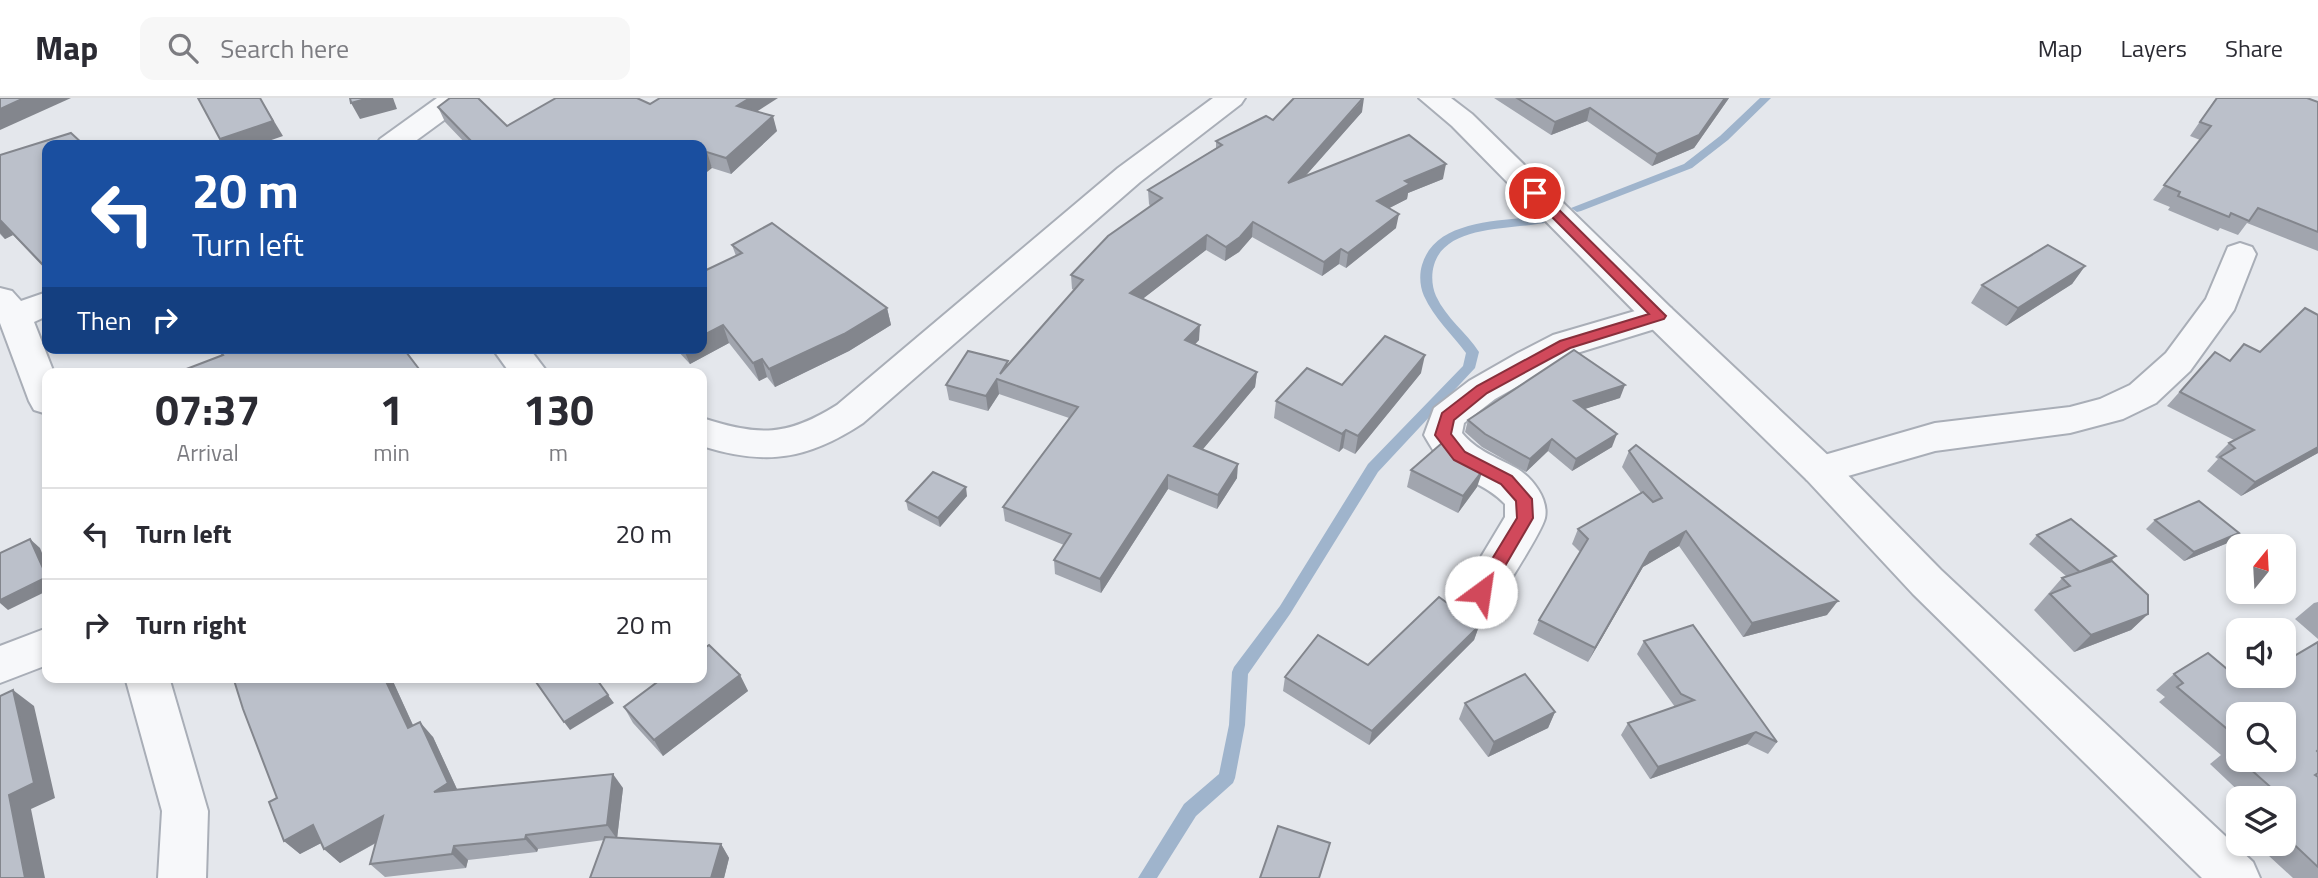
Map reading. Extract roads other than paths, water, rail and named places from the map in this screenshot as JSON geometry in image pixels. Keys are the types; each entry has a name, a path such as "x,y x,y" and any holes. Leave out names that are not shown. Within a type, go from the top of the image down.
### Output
{"street":[{"path":"398,140 456,98"},
{"path":"707,434 732,442 772,445 814,436 850,414 1129,175 1231,98"},
{"path":"1433,98 1462,120 1659,316 1820,470 1927,582 2236,878"},
{"path":"1820,470 1934,437 2084,417 2110,410 2143,394 2178,362 2222,302 2240,254"},
{"path":"42,304 7,308 42,389"},
{"path":"1481,592 1525,518 1524,499 1506,480 1460,456 1443,435 1447,417 1482,390 1565,344 1659,316"},
{"path":"514,354 526,368"},
{"path":"0,666 42,648"},
{"path":"149,683 185,811 182,878"}],"waterway":[{"path":"1577,208 1688,166 1724,138 1766,98"},
{"path":"1147,878 1190,810 1227,778 1237,725 1240,672 1285,610 1373,468 1469,368 1473,352 1439,310 1429,293 1427,269 1432,253 1442,242 1456,234 1545,219"}]}
